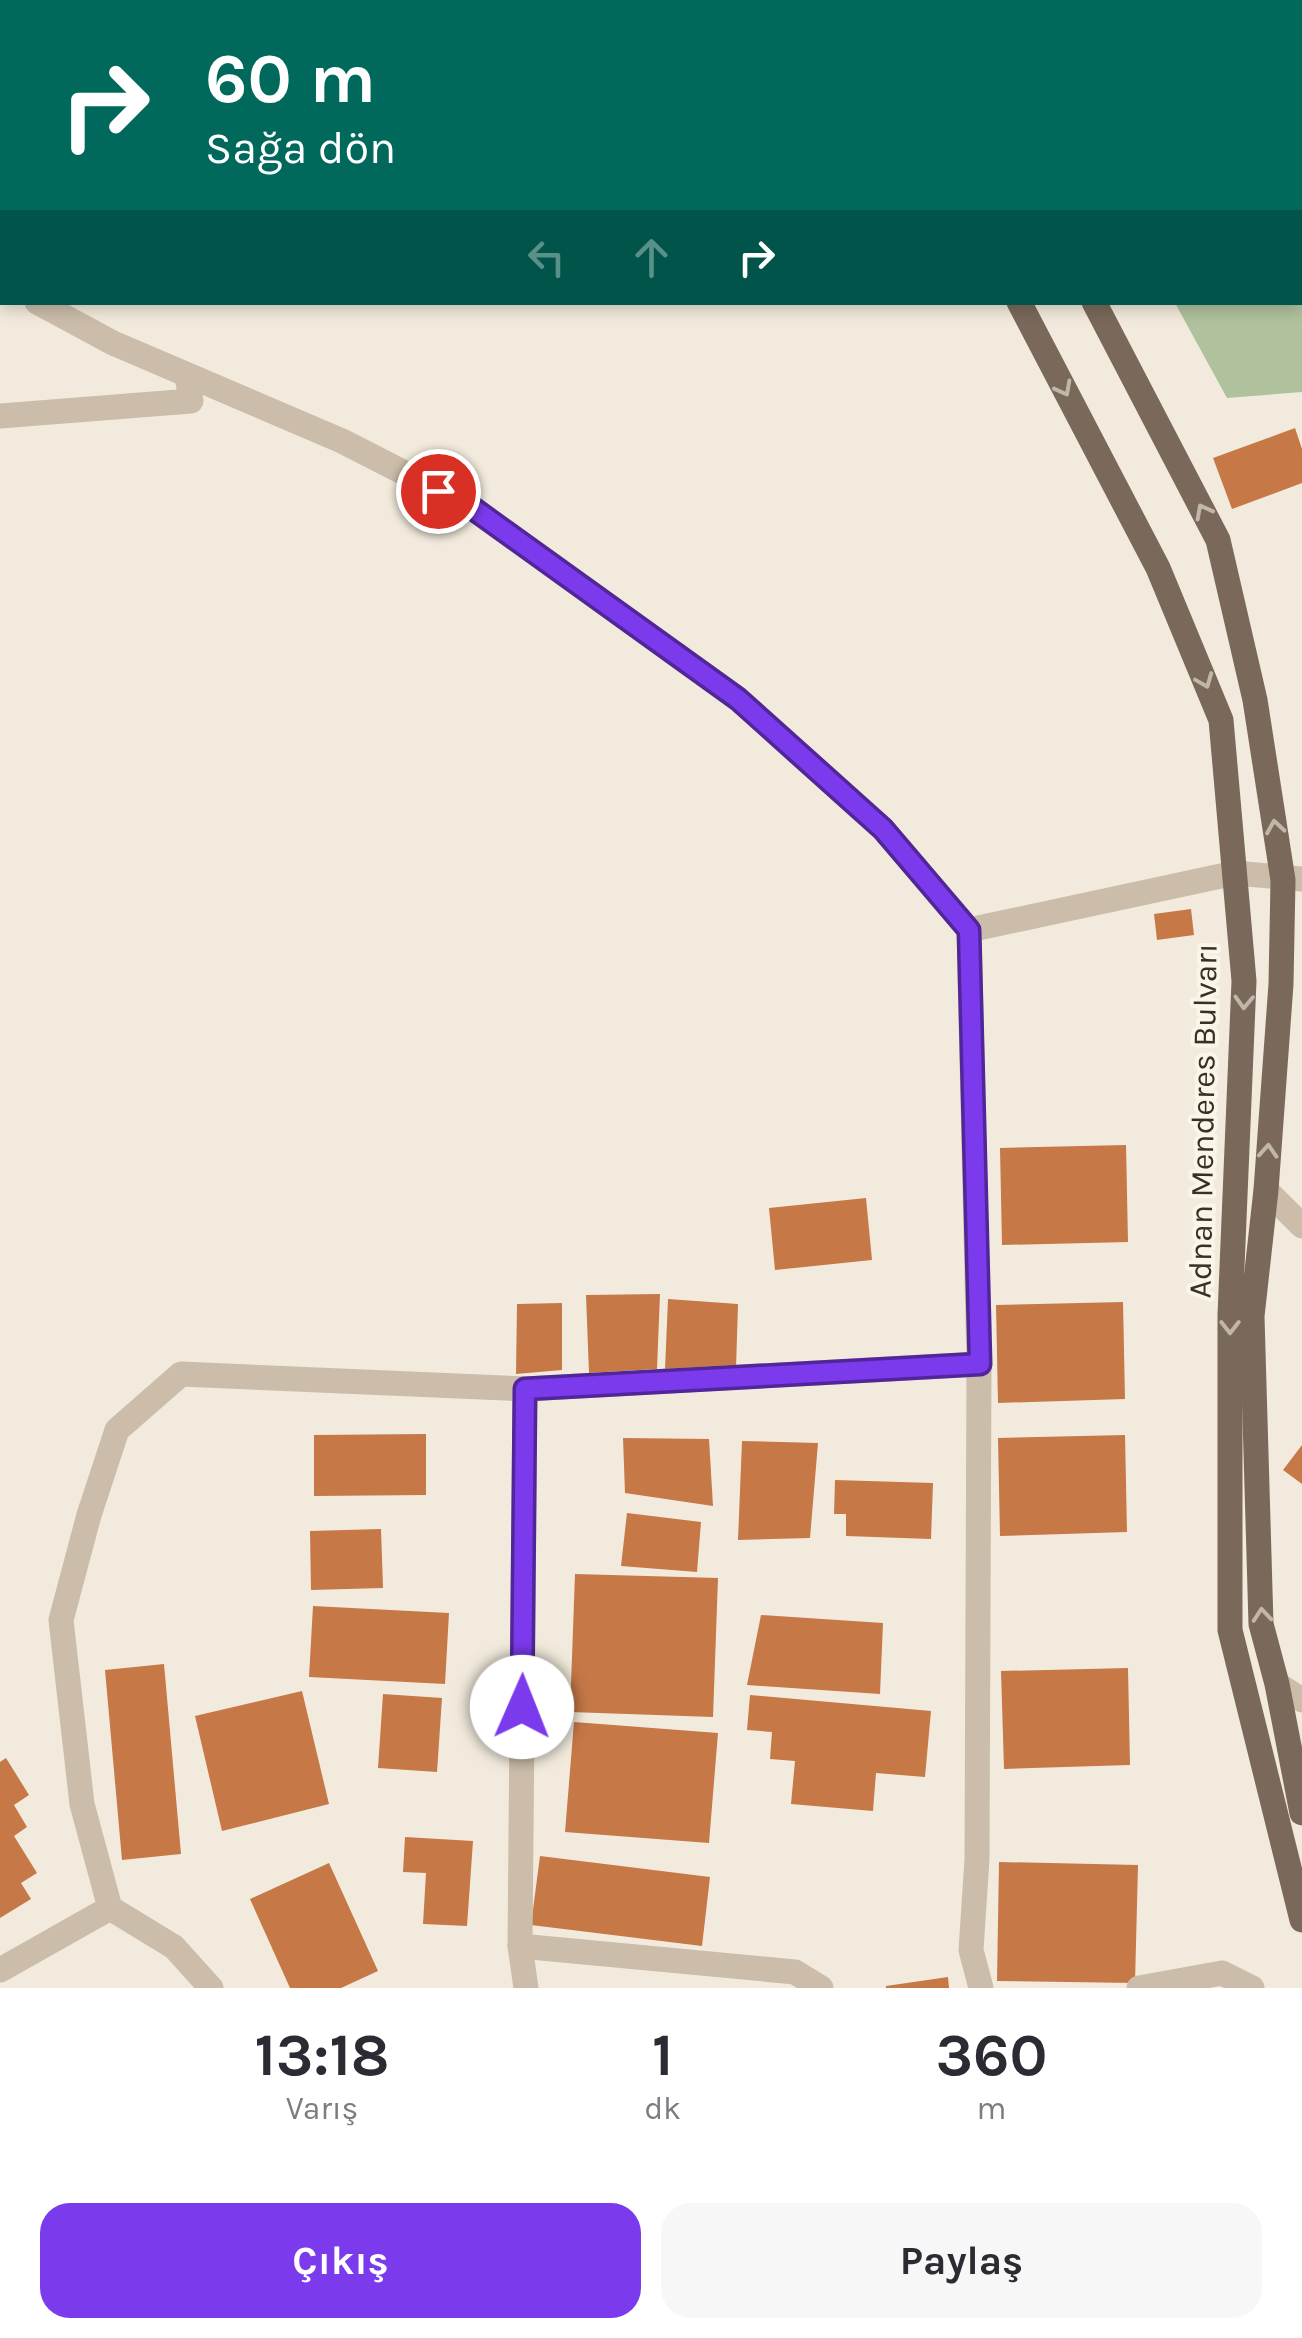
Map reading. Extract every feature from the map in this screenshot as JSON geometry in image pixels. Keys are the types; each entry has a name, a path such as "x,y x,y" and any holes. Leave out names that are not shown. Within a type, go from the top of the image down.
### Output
{"main road":[{"name":"Adnan Menderes Bulvarı","path":"1021,305 1158,568 1221,720 1244,981 1230,1315 1230,1630 1302,1920"},
{"name":"Adnan Menderes Bulvarı","path":"1096,305 1218,540 1292,879 1252,1316 1261,1624 1302,1813"}],"street":[{"path":"43,305 113,343 342,442 471,507 738,699 883,829 969,930 980,1364 976,1859 971,1950 981,1988"},
{"path":"0,416 192,400 187,376"},
{"path":"969,930 1235,873 1292,879"},
{"path":"1266,1190 1302,1226"},
{"path":"211,1988 174,1946 110,1908 82,1804 61,1620 116,1430 181,1374 525,1389 980,1364"},
{"path":"525,1389 520,1946 526,1988"},
{"path":"1277,1684 1302,1700"},
{"path":"0,1970 110,1908"},
{"path":"520,1946 796,1972 821,1988"},
{"path":"1139,1988 1222,1973 1252,1988"}],"green space":[{"path":"1176,305 1302,305 1302,392 1227,398"}],"building":[{"path":"1295,428 1302,449 1302,483 1232,509 1213,458"},
{"path":"1191,909 1194,935 1157,940 1154,914"},
{"path":"1126,1145 1128,1242 1002,1245 1000,1148"},
{"path":"866,1198 872,1260 775,1270 769,1208"},
{"path":"660,1294 657,1369 589,1373 586,1295"},
{"path":"668,1299 738,1304 736,1369 665,1370"},
{"path":"1123,1302 1125,1399 998,1403 996,1305"},
{"path":"562,1303 562,1370 516,1374 517,1304"},
{"path":"426,1434 426,1495 314,1496 314,1435"},
{"path":"1125,1435 1127,1532 1000,1536 998,1438"},
{"path":"623,1438 709,1439 713,1506 625,1493"},
{"path":"742,1441 818,1443 810,1538 738,1540"},
{"path":"1302,1445 1302,1484 1283,1470"},
{"path":"835,1480 933,1483 931,1539 846,1536 846,1514 834,1514"},
{"path":"627,1513 701,1522 697,1572 621,1566"},
{"path":"381,1529 383,1588 311,1590 310,1531"},
{"path":"575,1574 718,1578 713,1717 570,1712"},
{"path":"313,1606 449,1613 445,1684 309,1677"},
{"path":"761,1615 883,1623 880,1694 747,1685"},
{"path":"164,1664 181,1854 122,1860 105,1670"},
{"path":"1128,1668 1130,1765 1004,1769 1001,1671"},
{"path":"302,1691 329,1804 222,1831 195,1716"},
{"path":"383,1694 442,1698 437,1772 378,1768"},
{"path":"750,1695 931,1711 925,1777 876,1773 873,1811 791,1804 795,1761 770,1759 772,1732 747,1730"},
{"path":"574,1722 718,1733 709,1843 565,1832"},
{"path":"6,1758 29,1795 14,1805 27,1827 14,1836 37,1873 21,1883 31,1899 0,1918 0,1762"},
{"path":"405,1837 473,1841 467,1926 423,1924 426,1873 403,1872"},
{"path":"540,1856 710,1877 702,1946 531,1925"},
{"path":"999,1862 1138,1865 1135,1983 997,1981"},
{"path":"329,1863 378,1971 341,1988 290,1988 250,1899"},
{"path":"948,1977 949,1988 886,1988 886,1986"}],"route":[{"path":"438,491 471,507 738,699 883,829 969,930 980,1364 525,1389 522,1707"}]}
